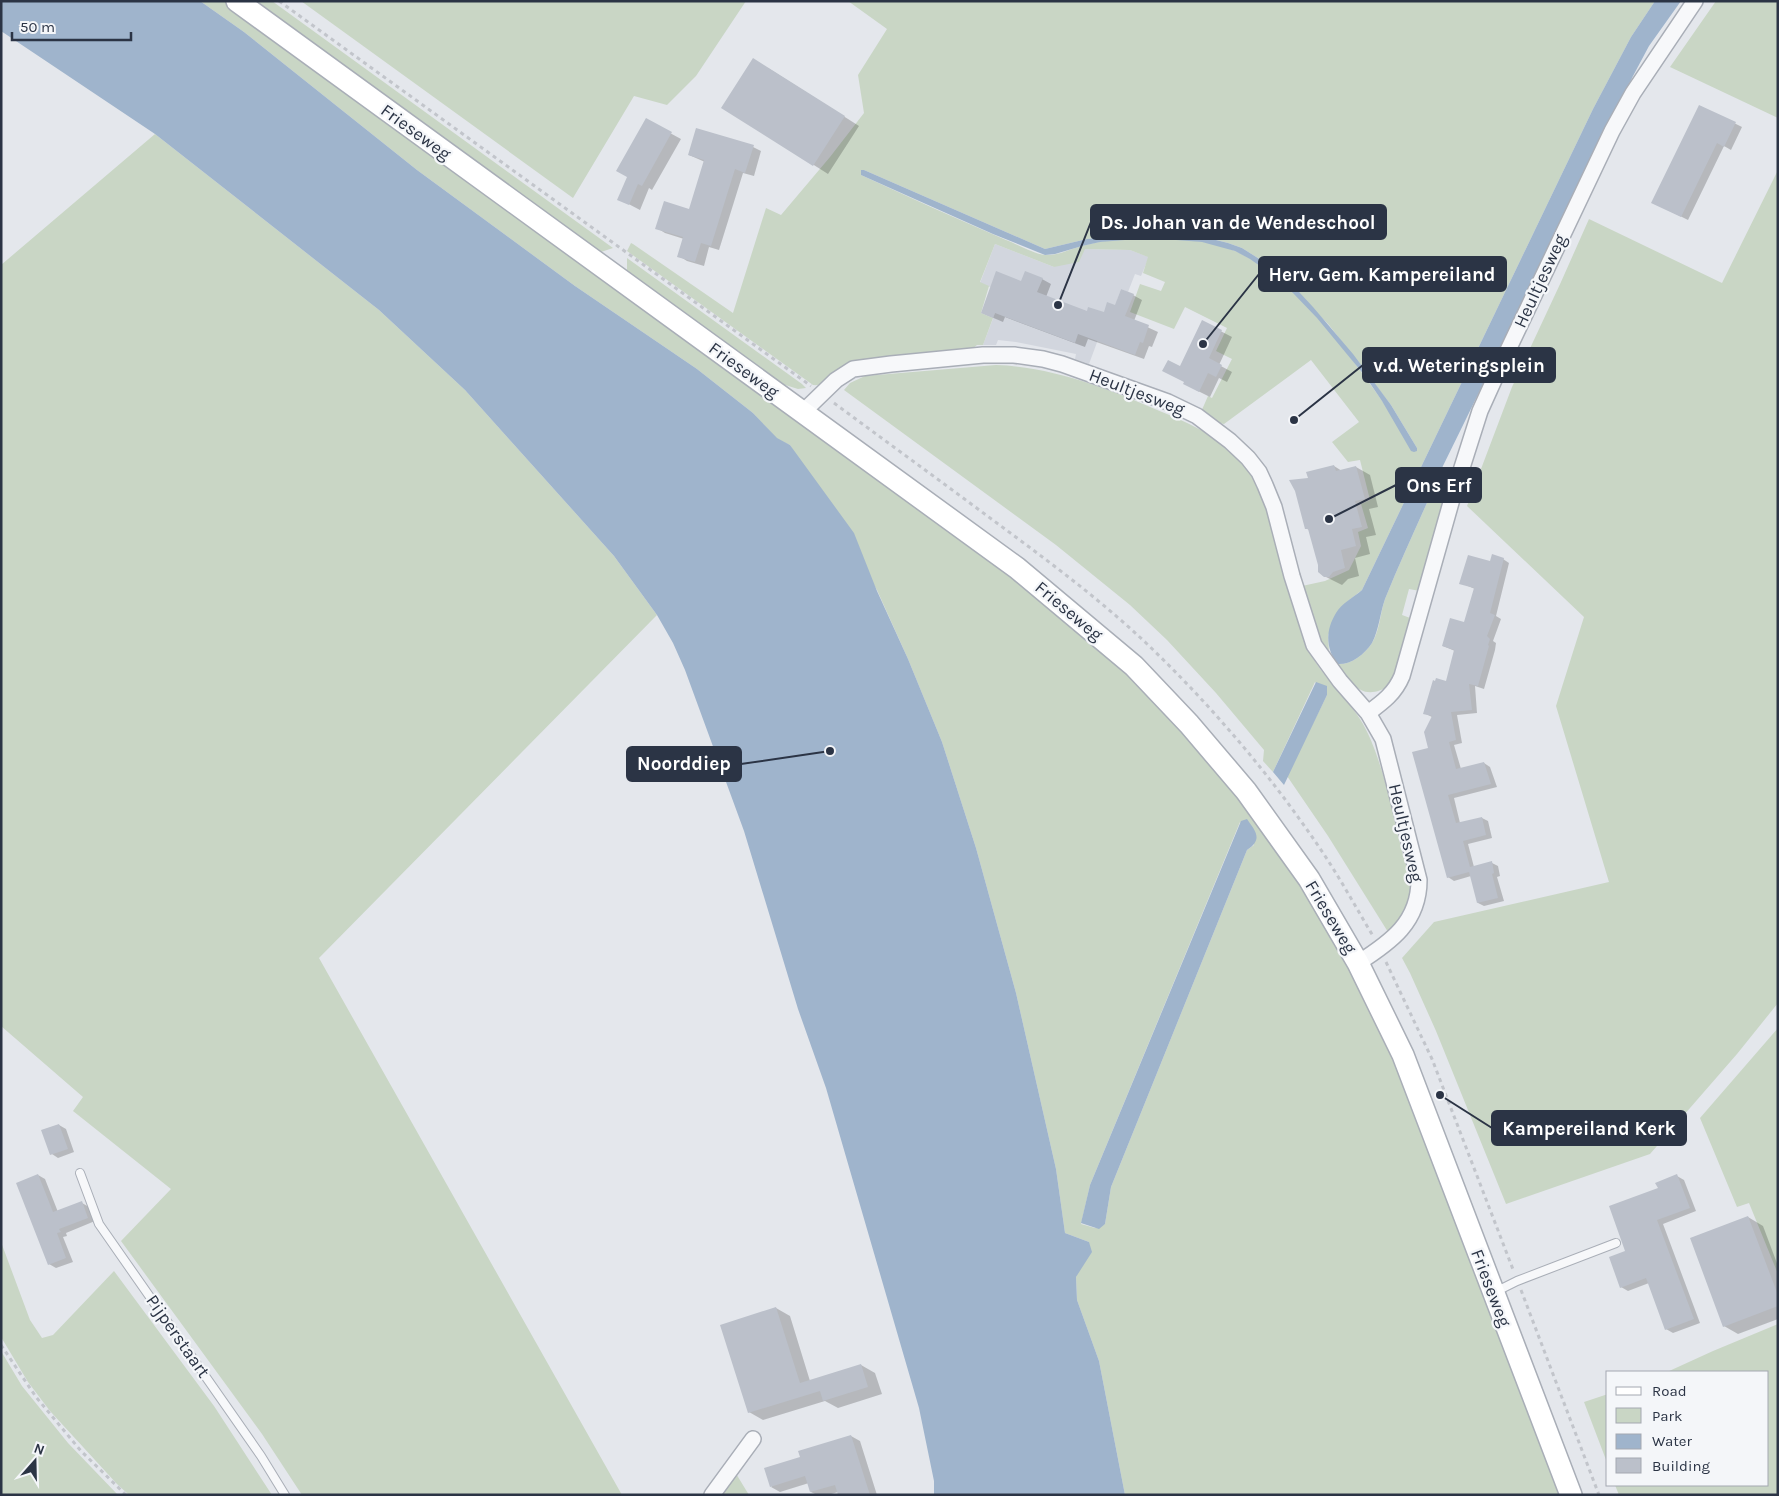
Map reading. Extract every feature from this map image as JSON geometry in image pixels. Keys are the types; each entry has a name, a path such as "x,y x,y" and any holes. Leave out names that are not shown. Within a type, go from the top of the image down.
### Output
{"main road":[{"name":"Frieseweg","path":"237,1 1017,568 1134,666 1189,724 1246,791 1309,879 1358,963 1403,1055 1490,1294 1571,1495"}],"street":[{"name":"Heultjesweg","path":"1368,713 1396,689 1402,676 1465,454 1480,411 1499,368 1612,131 1633,93 1696,1"},
{"name":"Heultjesweg","path":"803,412 836,380 853,369 984,355 1014,355 1062,364 1168,402 1197,416 1230,441 1248,458 1258,472 1274,507 1292,576 1314,645 1340,681 1368,713 1383,739 1419,880 1419,892 1405,926 1380,949 1358,963"},
{"path":"712,1495 753,1439"}],"lane":[{"name":"Pijperstaart","path":"80,1173 99,1224 261,1456 285,1495"},
{"path":"1490,1294 1517,1281 1616,1243"}],"path":[{"name":"Frieseweg","path":"279,1 822,394 1050,562 1097,600 1144,642 1185,682 1225,726 1285,800 1329,863 1380,949 1432,1059 1599,1495"},
{"path":"1,1345 36,1397 81,1451 126,1495"}],"shaded area":[{"path":"995,244 1054,267 1084,249 1130,250 1149,257 1141,276 1135,274 1128,292 1121,289 1117,300 1119,302 1106,318 1089,364 1075,359 1076,354 1016,342 998,340 996,345 983,345 1003,292 980,283"}],"green space":[{"path":"200,1 225,1 1011,575 1115,662 1159,705 1238,793 1306,891 1346,958 1410,1086 1567,1495 1125,1495 1099,1361 1077,1300 1076,1277 1089,1242 1065,1233 1056,1169 1016,993 976,848 942,742 877,590 790,445 777,439 753,413 697,369 575,286 417,170 244,32","holes":["1240,822 1254,845 1247,850 1111,1187 1105,1224 1095,1228 1081,1224 1090,1185"]},
{"path":"253,1 272,1 613,248 598,253"},
{"path":"301,1 746,1 696,76 667,105 634,96 573,198"},
{"path":"848,1 1655,1 1631,37 1593,109 1362,590 1348,601 1328,635 1329,653 1314,631 1302,586 1325,581 1349,570 1361,546 1358,532 1368,528 1361,504 1370,500 1360,460 1348,462 1332,442 1359,422 1311,360 1224,424 1201,412 1208,396 1212,398 1232,359 1216,351 1227,328 1185,307 1174,329 1130,312 1140,284 1161,291 1165,282 1143,273 1148,257 1130,250 1085,249 1079,262 1054,267 995,244 980,282 989,286 981,313 993,318 983,345 977,345 966,354 851,362 828,380 818,385 813,385 627,251 631,243 633,244 733,313 766,208 781,215 864,113 858,75 887,29","holes":["864,170 1045,249 1087,239 1145,233 1200,236 1242,248 1272,267 1329,325 1391,405 1417,450 1359,368 1312,311 1287,286 1261,266 1235,251 1215,244 1193,240 1141,238 1090,244 1064,252 1045,255 1031,251 861,175 861,171"]},
{"path":"1716,1 1778,1 1778,118 1670,67"},
{"path":"155,134 379,310 465,390 614,556 657,615 319,958 622,1495 302,1495 262,1434 121,1241 171,1189 73,1111 83,1097 1,1026 1,265"},
{"path":"1778,170 1778,1003 1737,1054 1650,1154 1506,1204 1436,1031 1402,958 1434,922 1609,882 1556,706 1584,617 1467,506 1512,387 1589,219 1722,283"},
{"path":"627,258 806,388 798,389 779,383 627,272"},
{"path":"996,365 1039,370 1060,375 1142,403 1207,433 1231,450 1247,468 1260,489 1270,514 1297,619 1305,642 1323,673 1360,719 1380,764 1411,889 1409,902 1401,920 1388,932 1328,836 1287,776 1327,695 1315,682 1273,772 1263,761 1264,750 1216,693 1167,640 1130,605 1056,545 844,390 850,383 865,376"},
{"path":"1442,491 1449,495 1420,591 1409,589 1402,615 1413,619 1392,684 1374,692 1366,692 1354,685 1337,664 1347,663 1357,658 1372,643 1377,633 1385,599 1430,496"},
{"path":"1778,1028 1778,1274 1749,1203 1737,1207 1700,1118"},
{"path":"1,1242 30,1320 42,1338 53,1335 114,1271 214,1406 272,1495 129,1495 117,1484 50,1411 28,1382 1,1337"},
{"path":"1778,1324 1778,1495 1619,1495 1615,1486 1769,1486 1769,1371 1669,1371"},
{"path":"1,1351 22,1386 68,1443 118,1495 1,1495"},
{"path":"1606,1395 1606,1460 1584,1402"},
{"path":"735,1472 749,1495 719,1495"}],"water":[{"path":"1,1 200,1 244,32 417,170 575,286 697,369 753,413 777,438 790,445 854,533 942,742 976,848 1016,993 1056,1169 1065,1233 1089,1242 1092,1252 1076,1277 1077,1300 1099,1361 1125,1495 934,1495 934,1481 919,1408 826,1088 798,1009 744,831 685,670 673,643 657,615 614,556 465,390 379,310 155,134 1,31"},
{"path":"1655,1 1681,1 1649,46 1633,76 1439,474 1442,491 1430,496 1385,599 1372,643 1357,658 1347,663 1337,664 1333,658 1328,639 1332,620 1341,607 1362,590 1593,109 1631,37"},
{"path":"861,170 1045,249 1087,239 1145,233 1200,236 1242,248 1286,278 1313,307 1353,354 1391,405 1417,451 1411,451 1365,376 1317,318 1270,273 1235,251 1202,242 1150,238 1100,242 1045,255 861,175"},
{"path":"1316,682 1327,686 1327,695 1284,785 1273,772"},
{"path":"1247,819 1255,832 1255,842 1247,850 1111,1187 1105,1224 1099,1229 1081,1223 1090,1185 1241,821"}],"building":[{"path":"753,58 845,116 813,166 721,108"},
{"path":"1699,105 1736,122 1724,147 1717,143 1681,217 1651,203"},
{"path":"646,118 672,132 642,186 638,184 629,205 617,200 627,177 616,171"},
{"path":"696,128 754,145 745,173 735,169 711,246 701,243 695,262 677,257 683,237 655,229 664,201 689,209 704,160 688,155"},
{"path":"996,271 1021,281 1025,271 1043,278 1037,292 1087,311 1088,307 1104,312 1107,302 1115,305 1121,289 1134,294 1125,316 1149,325 1143,343 1140,342 1135,355 1078,334 1075,343 995,313 993,318 981,313"},
{"path":"1202,320 1222,330 1209,358 1222,365 1216,377 1208,373 1199,392 1162,371 1168,360 1180,366"},
{"path":"1334,465 1336,471 1356,466 1365,499 1355,501 1362,527 1352,529 1356,546 1341,550 1345,568 1333,572 1329,577 1324,577 1318,572 1318,565 1308,529 1305,529 1295,491 1289,480 1308,478 1306,472"},
{"path":"1492,554 1504,558 1490,613 1495,615 1487,636 1490,639 1489,646 1478,686 1469,684 1472,710 1451,712 1456,740 1449,742 1456,769 1484,762 1491,784 1448,795 1456,823 1482,817 1486,835 1463,841 1470,867 1492,861 1494,873 1492,874 1498,898 1477,903 1469,872 1447,878 1412,752 1428,748 1424,732 1432,716 1423,714 1433,680 1435,681 1436,678 1446,681 1454,650 1442,646 1450,618 1464,622 1474,588 1459,584 1468,555 1490,561"},
{"path":"59,1124 68,1149 50,1155 41,1130"},
{"path":"38,1174 53,1212 82,1201 88,1218 59,1229 61,1232 57,1233 66,1258 48,1265 16,1183"},
{"path":"1677,1174 1690,1208 1657,1220 1694,1319 1665,1330 1646,1278 1620,1288 1609,1257 1625,1251 1609,1206 1658,1188 1655,1183"},
{"path":"1748,1216 1778,1295 1778,1306 1723,1327 1690,1238"},
{"path":"776,1307 800,1383 861,1364 868,1387 823,1401 820,1391 748,1413 720,1325"},
{"path":"851,1435 870,1495 838,1495 835,1485 810,1492 805,1476 770,1487 764,1468 800,1457 798,1451"}],"place":[{"name":"Ds. Johan van de Wendeschool","path":"1058,305"},
{"name":"Herv. Gem. Kampereiland","path":"1203,344"},
{"name":"v.d. Weteringsplein","path":"1294,420"},
{"name":"Ons Erf","path":"1329,519"},
{"name":"Noorddiep","path":"830,751"},
{"name":"Kampereiland Kerk","path":"1440,1095"}]}
